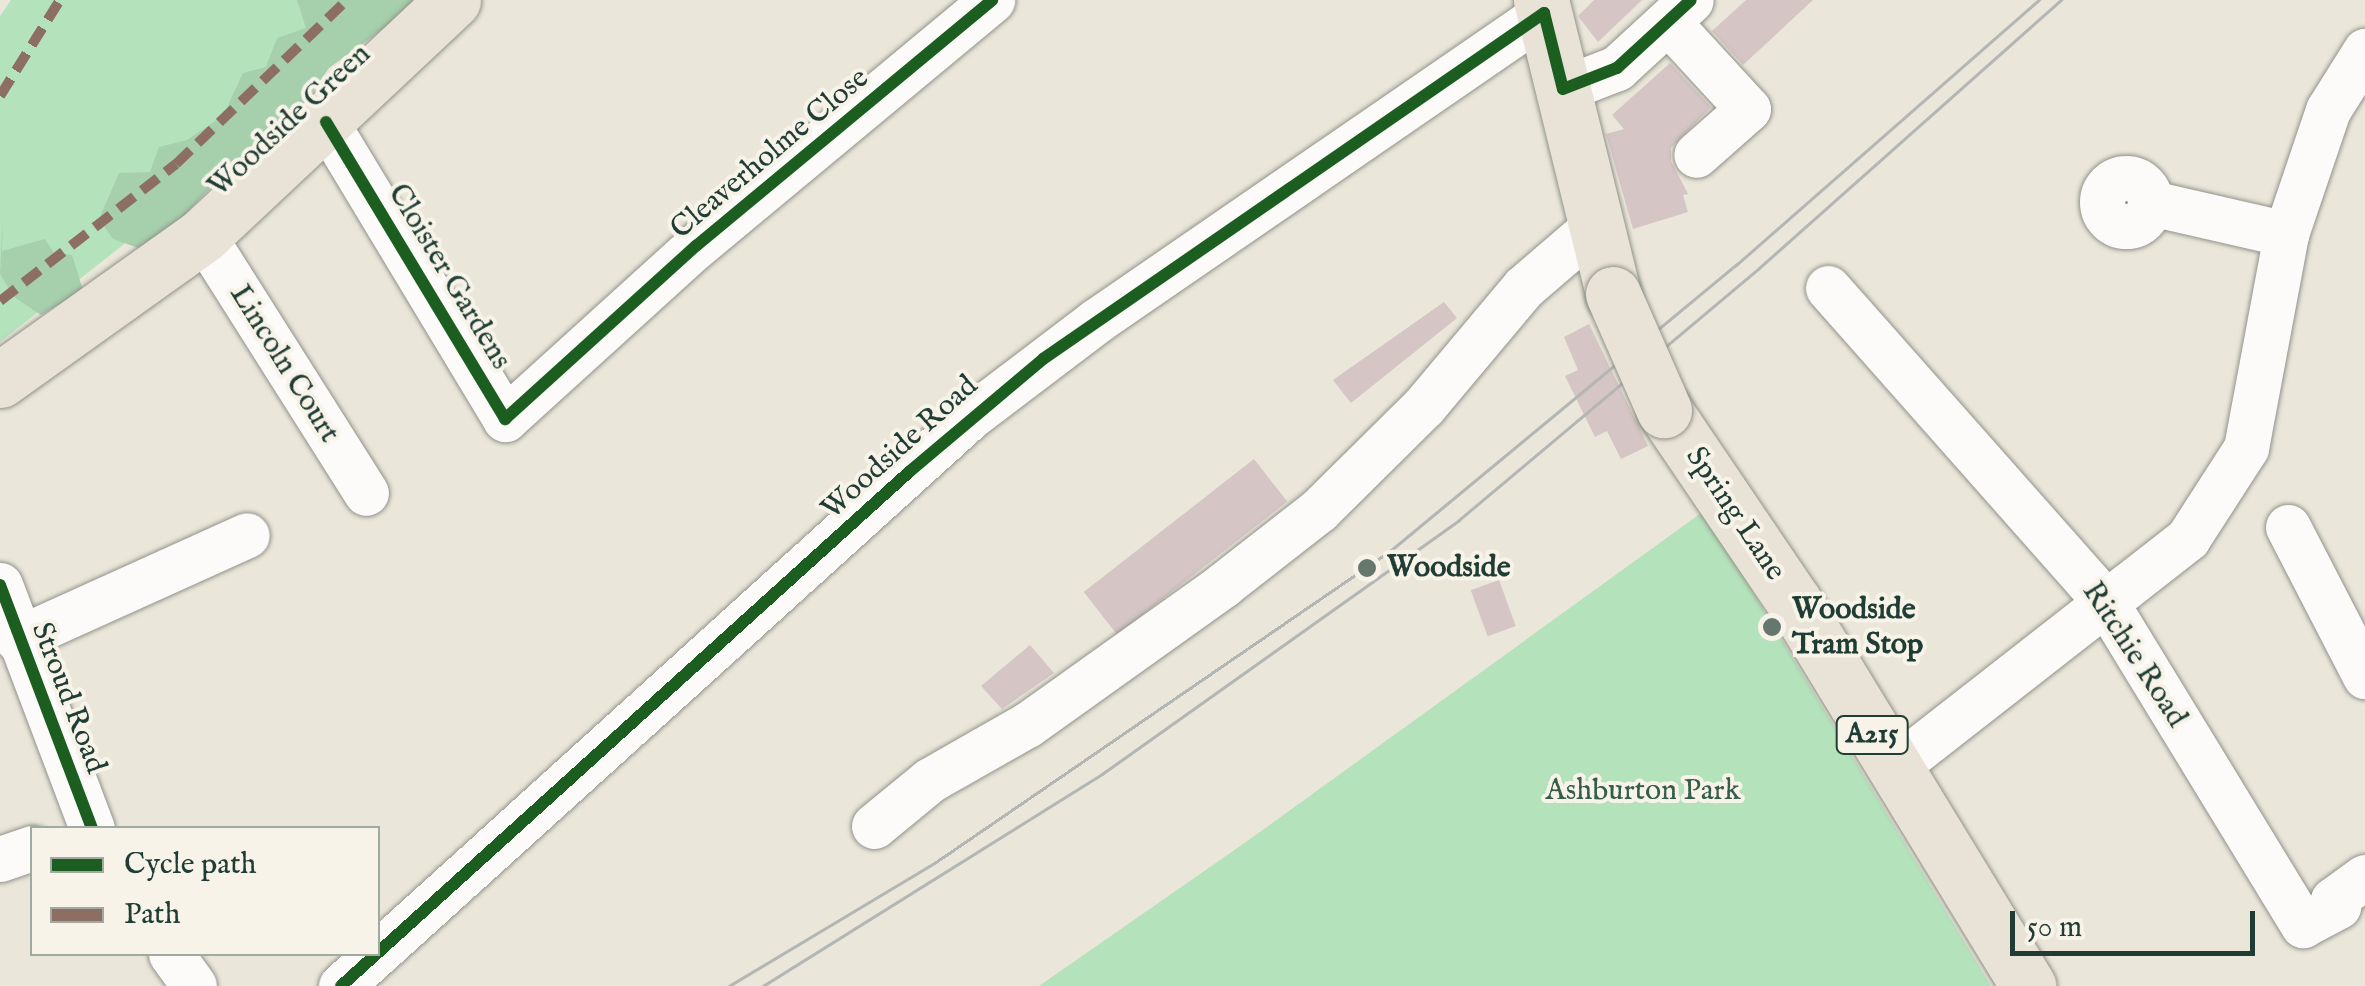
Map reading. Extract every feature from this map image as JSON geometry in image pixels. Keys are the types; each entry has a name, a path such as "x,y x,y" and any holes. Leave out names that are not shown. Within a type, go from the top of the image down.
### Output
{"main road":[{"name":"Woodside Green","path":"0,380 203,235 452,0"},
{"name":"Spring Lane","path":"1542,7 1613,294 1664,410 1794,602 2028,986"}],"street":[{"name":"Cleaverholme Close","path":"585,351 696,246 992,0"},
{"name":"Woodside Road","path":"380,952 971,416 1096,321 1542,7"},
{"path":"1563,89 1617,68 1679,11 1748,110 1696,155"},
{"path":"1894,768 2188,538 2246,448 2286,234 2328,110 2365,50"},
{"name":"Cloister Gardens","path":"326,122 505,419 585,351"},
{"path":"2151,203 2286,234"},
{"path":"874,826 930,780 1027,725 1224,586 1318,510 1424,406 1524,286 1596,225"},
{"name":"Lincoln Court","path":"203,235 366,493"},
{"name":"Ritchie Road","path":"1828,288 2105,601 2303,925 2351,892"},
{"path":"2288,528 2365,676"},
{"path":"16,639 247,535"},
{"name":"Stroud Road","path":"0,585 16,639 90,826"},
{"path":"0,859 30,849"},
{"path":"172,956 194,986"},
{"name":"Woodside Road","path":"344,985 376,956"}],"green space":[{"path":"11,0 399,0 214,173 0,342 0,16"},
{"path":"297,0 423,0 329,68 298,112 256,139 242,165 225,172 164,237 144,250 113,239 99,219 119,173 150,172 159,147 187,140 223,116 243,73 266,67 277,38 306,28"},
{"path":"3,216 2,251 45,239 54,253 72,255 83,290 41,315 14,297 0,274"},
{"name":"Ashburton Park","path":"1704,511 1991,986 1039,986 1246,842"}],"building":[{"path":"1594,0 1642,0 1598,42 1578,16"},
{"path":"1746,0 1813,0 1743,65 1712,31"},
{"path":"1670,63 1711,107 1671,148 1671,161 1688,194 1683,195 1688,212 1633,229 1606,134 1624,129 1612,115"},
{"path":"1444,302 1457,318 1351,403 1333,380"},
{"path":"1589,324 1648,446 1621,459 1607,431 1595,437 1565,376 1578,370 1564,337"},
{"path":"1254,459 1287,502 1117,635 1084,592"},
{"path":"1499,580 1516,626 1488,636 1471,590"},
{"path":"1030,645 1054,673 1002,709 981,686"}],"tram line":[{"path":"729,986 936,862 1390,551 1736,265 2039,0"},
{"path":"763,986 1102,774 1459,520 1759,268 2061,0"}],"marked path":[{"path":"0,96 60,0"},
{"path":"0,301 176,164 347,0"}],"cycle path":[{"path":"326,122 505,419 696,246 992,0"},
{"path":"380,951 909,472 1043,359 1544,13 1563,89 1617,68 1691,0"},
{"path":"0,585 91,826"},
{"path":"341,986 374,956"}],"place":[{"name":"Woodside","path":"1367,568"},
{"name":"Woodside Tram Stop","path":"1772,627"}]}
